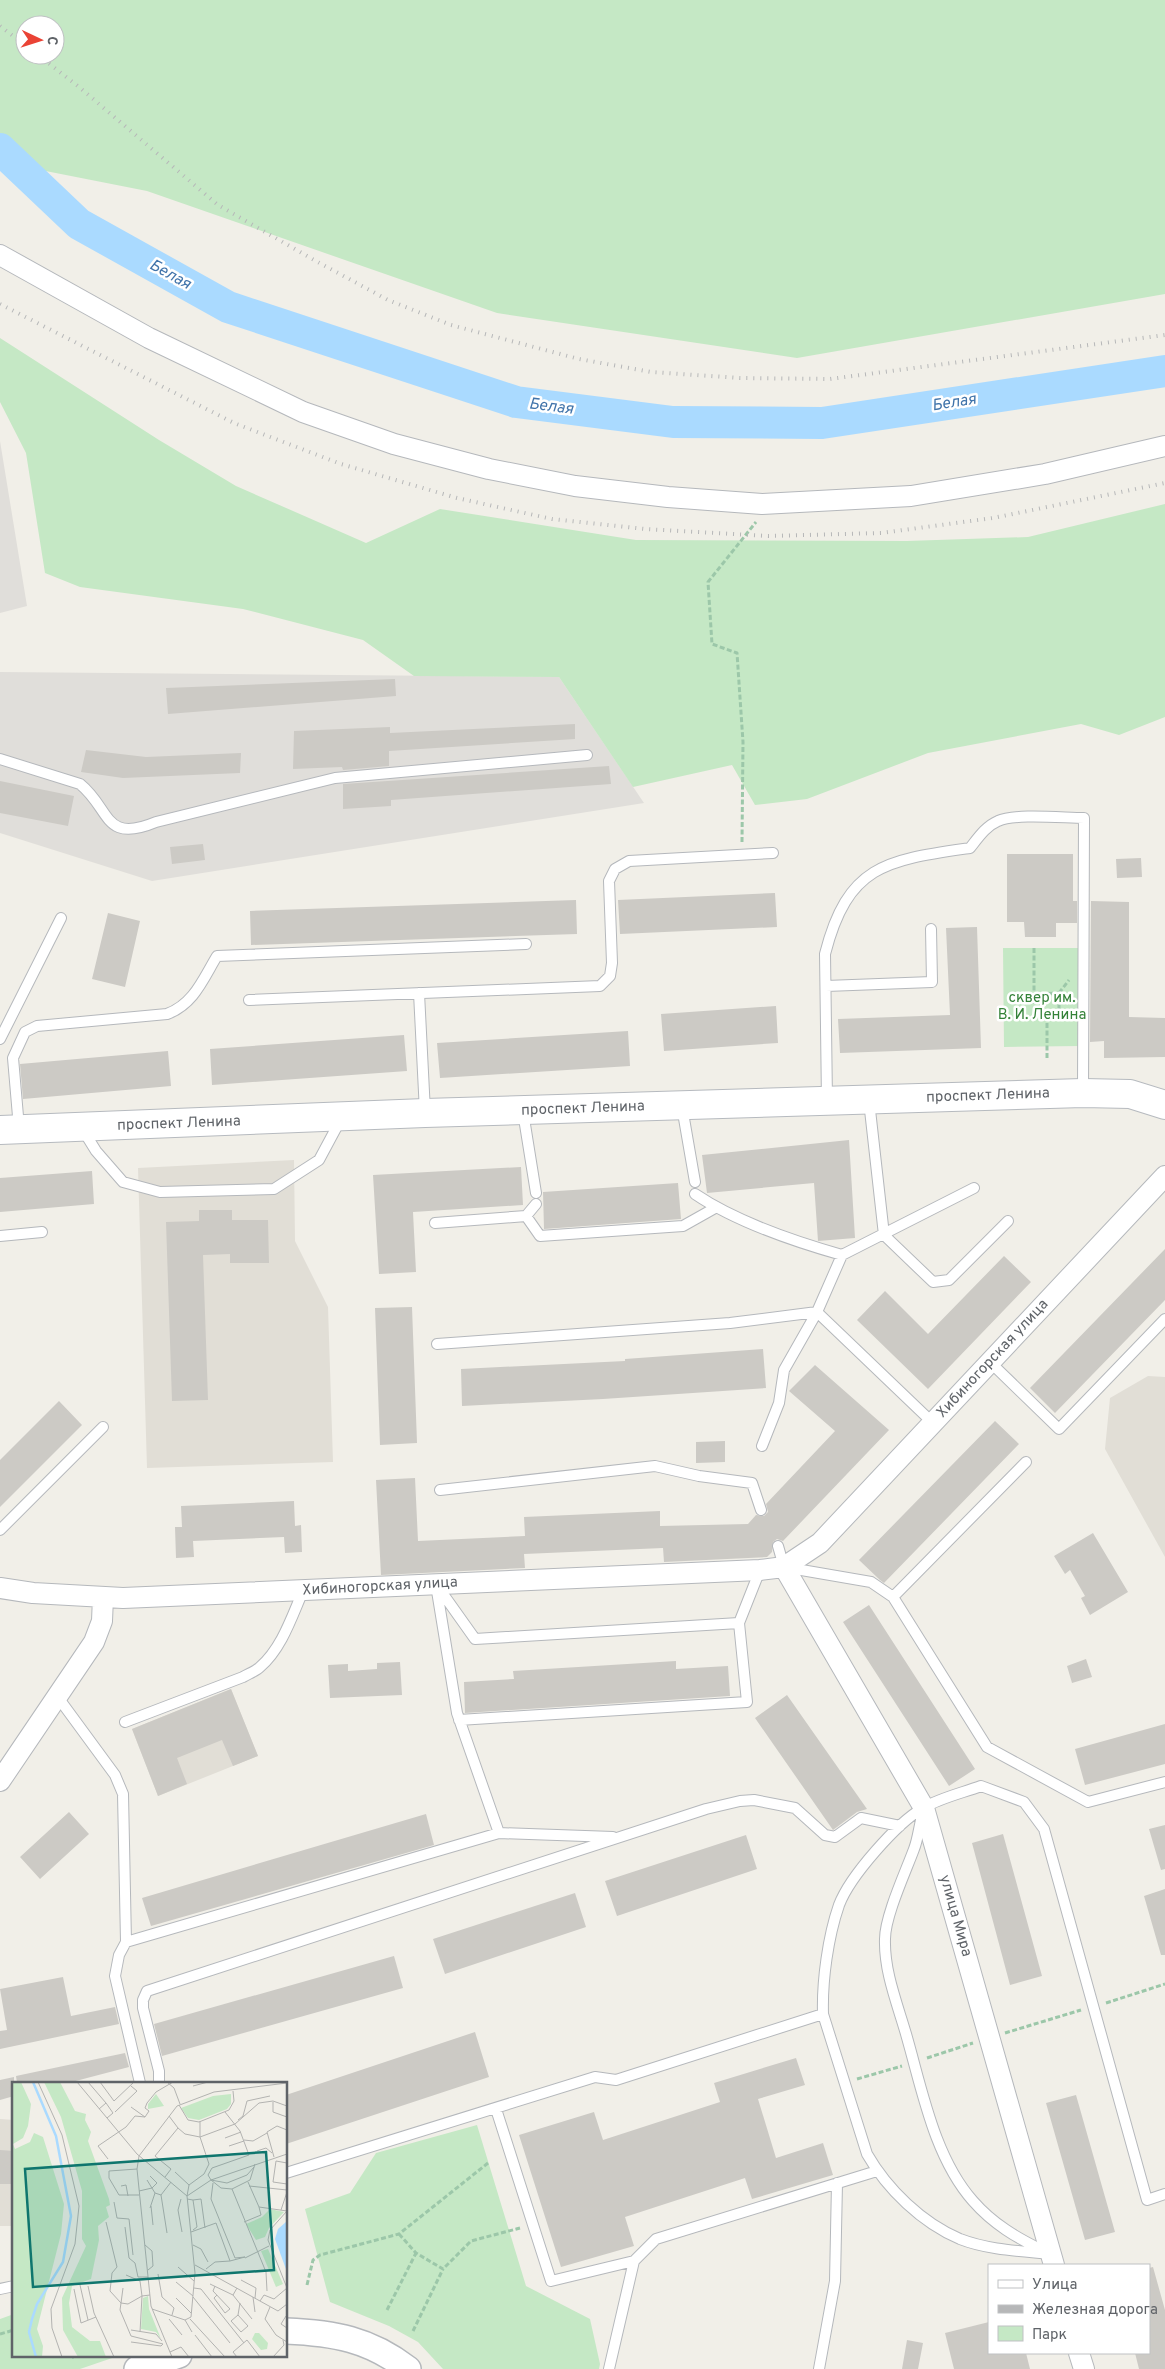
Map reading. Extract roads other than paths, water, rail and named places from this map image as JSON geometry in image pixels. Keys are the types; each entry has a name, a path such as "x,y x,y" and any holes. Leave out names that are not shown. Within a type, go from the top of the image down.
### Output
{"main road":[{"name":"проспект Ленина","path":"10,1129 341,1118 425,1113 1083,1093 1130,1094 1165,1105"}],"street":[{"path":"0,255 149,338 303,412 394,444 489,470 576,486 678,497 771,504 912,496 1045,474 1165,446"},
{"name":"Хибиногорская улица","path":"0,1588 33,1593 103,1597 303,1591 760,1570 784,1567 820,1543 1165,1176"},
{"name":"улица Мира","path":"784,1567 924,1808 1053,2260"},
{"path":"0,1781 94,1642 102,1621 103,1597"},
{"path":"288,2331 335,2335 368,2344 408,2369"},
{"path":"1079,2354 1084,2369"},
{"path":"137,2369 176,2356"}],"lane":[{"path":"0,759 80,784 90,792 110,821 122,828 138,830 156,822 335,778 587,756"},
{"path":"827,1101 825,954 831,931 841,908 859,883 879,868 918,856 970,848 987,828 1000,820 1019,818 1084,818 1083,1093"},
{"path":"249,1000 600,986 610,976 612,963 609,882 615,869 629,861 773,853"},
{"path":"0,1039 61,918"},
{"path":"826,986 932,982 931,929"},
{"path":"10,1129 13,1058 25,1032 37,1026 167,1014 180,1009 193,996 217,956 526,944"},
{"path":"419,993 425,1113"},
{"path":"869,1100 884,1235 933,1282 949,1280 1008,1221"},
{"path":"682,1106 694,1182"},
{"path":"523,1111 536,1193"},
{"path":"81,1128 96,1151 123,1182 160,1192 274,1189 319,1160 341,1118"},
{"path":"762,1446 779,1403 784,1370 817,1312 842,1255 974,1188"},
{"path":"695,1194 715,1208 811,1246 842,1255"},
{"path":"435,1223 526,1216 536,1204"},
{"path":"526,1216 540,1236 683,1226 715,1208"},
{"path":"0,1236 42,1232"},
{"path":"436,1344 730,1323 817,1312"},
{"path":"817,1312 933,1423"},
{"path":"990,1362 1059,1429 1165,1319"},
{"path":"0,1530 103,1427"},
{"path":"893,1597 1026,1462"},
{"path":"440,1490 655,1466 699,1476 752,1483 761,1510"},
{"path":"778,1546 784,1567 871,1582 893,1597 987,1747 1088,1802 1165,1782"},
{"path":"459,1720 747,1702 739,1623 760,1570"},
{"path":"436,1584 475,1640 739,1623"},
{"path":"436,1584 459,1720 499,1833"},
{"path":"125,1722 243,1677 260,1668 274,1652 285,1633 303,1591"},
{"path":"57,1696 114,1775 123,1794 126,1942 119,1955 115,1976 140,2082"},
{"path":"1053,2260 960,2239 922,2216 877,2171 867,2154 822,2014 822,1992 828,1954 840,1904 854,1878 900,1826 924,1808 981,1786 1024,1802 1044,1829 1147,2200 1165,2194"},
{"path":"159,2082 159,2070 142,2008 142,2000 147,1991 621,1837 740,1801 754,1800 795,1808 825,1836 835,1837 861,1818 900,1826"},
{"path":"924,1808 915,1847 903,1876 884,1937 887,1969 937,2139 952,2168 972,2201 997,2224 1012,2236 1053,2260"},
{"path":"126,1942 499,1833 621,1837"},
{"path":"288,2172 595,2077 616,2080 822,2014"},
{"path":"496,2109 550,2281 634,2261 656,2239 877,2171"},
{"path":"819,2369 834,2281 837,2183"},
{"path":"609,2369 634,2261"}],"waterway":[{"name":"Белая","path":"0,149 79,224 228,307 516,402 673,422 822,423 1165,371"}],"railway":[{"path":"0,26 15,37"},
{"path":"51,65 218,205 314,260 388,300 451,325 579,359 651,372 740,378 830,379 1165,335"},
{"path":"0,304 234,423 341,464 457,498 552,519 645,529 768,536 881,533 993,518 1165,483"}],"park label":[{"name":"сквер им. В. И. Ленина","path":"1042,1006"}]}
